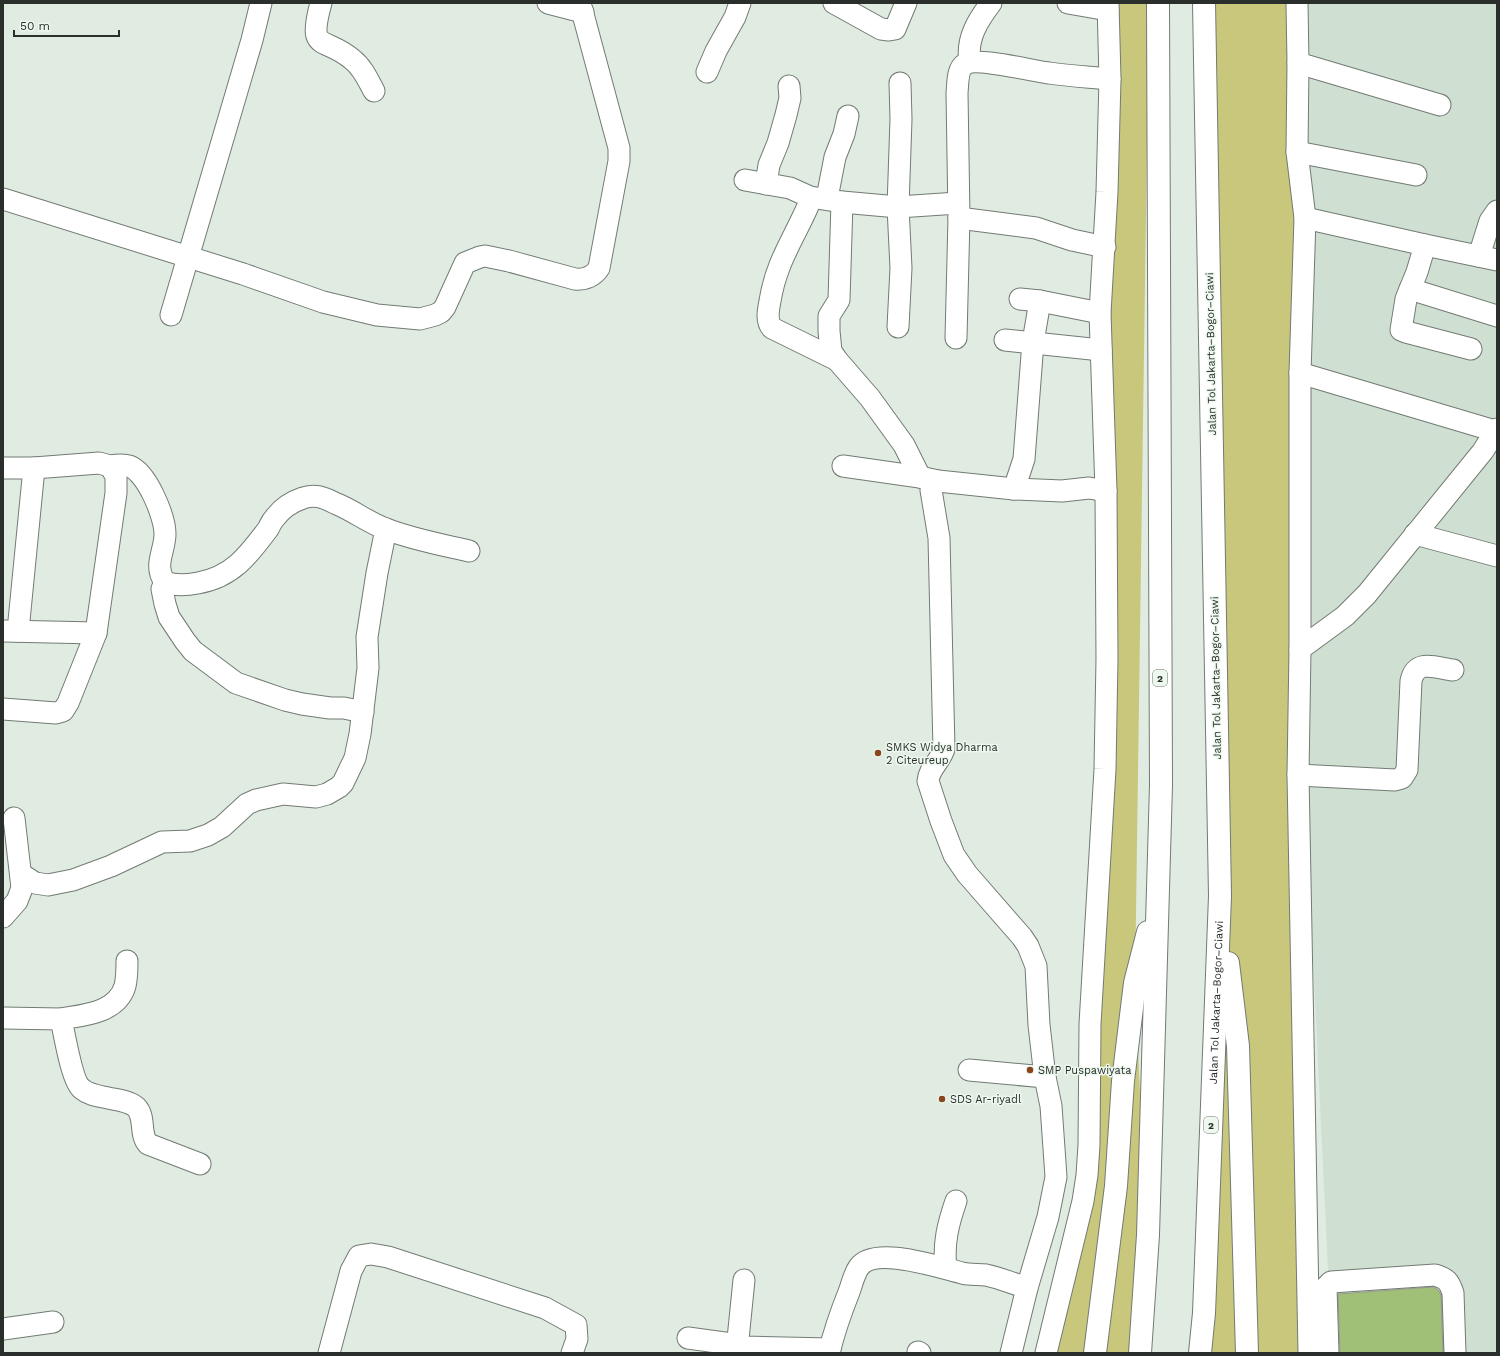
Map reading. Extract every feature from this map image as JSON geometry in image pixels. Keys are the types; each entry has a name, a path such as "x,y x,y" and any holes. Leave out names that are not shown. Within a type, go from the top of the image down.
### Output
{"highway":[{"name":"2","path":"1140,1353 1148,1236 1161,785 1158,3"},
{"name":"Jalan Tol Jakarta–Bogor–Ciawi","path":"1200,1353 1204,1313 1220,896 1204,3"},
{"path":"1220,896 1238,1046 1247,1353"},
{"path":"1095,1353 1116,1186 1124,1081 1135,983 1158,897"}],"street":[{"path":"171,315 252,40 261,3"},
{"path":"321,3 316,28 316,34 319,40 323,44 342,52 353,59 363,71 374,91"},
{"path":"3,199 243,274 323,302 377,315 420,319 430,317 441,312 465,263 480,256 509,261 581,280 593,275 599,268 619,161 616,136 582,8 548,3"},
{"path":"707,72 716,51 735,17 740,3"},
{"path":"834,3 882,29 889,30 895,29 906,3"},
{"path":"970,61 970,42 983,14 991,3"},
{"path":"1046,1353 1088,1175 1090,1024 1105,769 1108,649 1106,490 1100,313 1105,246 1110,79 1108,7 1068,3"},
{"path":"1297,3 1297,152 1305,218 1300,373 1300,649 1298,775 1309,1353"},
{"path":"956,338 958,211 957,93 959,73 963,65 970,61 1050,73 1110,79"},
{"path":"1298,64 1440,105"},
{"path":"898,327 901,268 898,207 901,119 900,83"},
{"path":"766,184 769,166 778,143 790,98 789,86"},
{"path":"848,116 844,134 835,157 827,199 839,300 829,316 831,351 836,360 870,398 929,479 932,486 931,490 939,538 944,749 942,757 929,775 928,781 938,815 954,855 967,874 1022,937 1028,946 1036,966 1039,1025 1045,1077 1051,1106 1056,1177 1048,1216 1010,1353"},
{"path":"1297,152 1416,175"},
{"path":"744,180 790,188 827,199 898,207 958,211 1036,228 1072,240 1105,246"},
{"path":"827,199 808,206 778,269 772,289 768,320 772,328 836,360"},
{"path":"1305,218 1488,258 1490,221 1497,211"},
{"path":"1425,245 1406,298 1401,330 1471,349"},
{"path":"1410,289 1497,316"},
{"path":"1014,489 1024,459 1033,342 1030,300 1100,313"},
{"path":"1005,340 1101,350"},
{"path":"1300,373 1496,430 1490,453 1415,534 1367,594 1346,616 1300,649"},
{"path":"3,468 34,468 99,463 110,466 124,465 135,469 143,477 155,498 164,526 165,536 160,558 160,573 165,582 178,585 193,584 216,579 225,575 248,556 274,519 284,508 304,497 319,496 386,529 439,544 469,550"},
{"path":"3,709 51,714 63,711 68,704 96,633 116,493 116,476 110,466"},
{"path":"843,466 929,479 1014,489 1062,491 1089,488 1106,490"},
{"path":"34,468 10,631 96,633"},
{"path":"21,874 35,883 48,885 73,880 111,866 162,842 190,841 208,835 222,827 247,804 256,800 283,794 316,797 331,792 343,783 355,758 363,712 368,668 368,637 377,573 386,529"},
{"path":"1415,534 1497,556"},
{"path":"165,582 162,589 165,604 169,616 184,641 193,651 236,683 296,703 330,708 344,708 363,712"},
{"path":"1298,775 1395,780 1402,778 1407,770 1412,675 1415,670 1423,666 1453,670"},
{"path":"3,917 17,901 22,888 14,818"},
{"path":"3,1018 61,1019 97,1013 111,1005 120,996 125,987 127,961"},
{"path":"61,1019 75,1079 81,1089 90,1094 127,1102 134,1105 141,1114 142,1135 148,1144 200,1164"},
{"path":"969,1070 1045,1077"},
{"path":"1056,1177 1088,1175"},
{"path":"946,1268 944,1253 948,1224 956,1200"},
{"path":"329,1353 351,1271 359,1256 371,1254 388,1257 545,1308 576,1325 577,1338 572,1353"},
{"path":"688,1338 745,1347 829,1351 838,1320 859,1266 868,1260 881,1258 897,1258 946,1268 963,1274 985,1275 1027,1288"},
{"path":"1328,1353 1327,1284 1331,1282 1434,1276 1445,1278 1450,1284 1453,1293 1455,1353"},
{"path":"739,1345 738,1339 744,1280"},
{"path":"3,1329 53,1322"}],"shaded area":[{"path":"1110,3 1149,3 1135,983 1147,1245 1140,1353 1046,1353 1087,1175"},
{"path":"1205,3 1298,3 1307,1353 1198,1353 1220,896"},
{"path":"1272,3 1497,3 1497,1353 1332,1353 1286,394"}],"building":[{"path":"1433,1287 1438,1290 1441,1295 1443,1353 1340,1353 1338,1294"}],"place":[{"name":"SMKS Widya Dharma 2 Citeureup","path":"878,753"},
{"name":"SMP Puspawiyata","path":"1030,1070"},
{"name":"SDS Ar-riyadl","path":"942,1099"}]}
